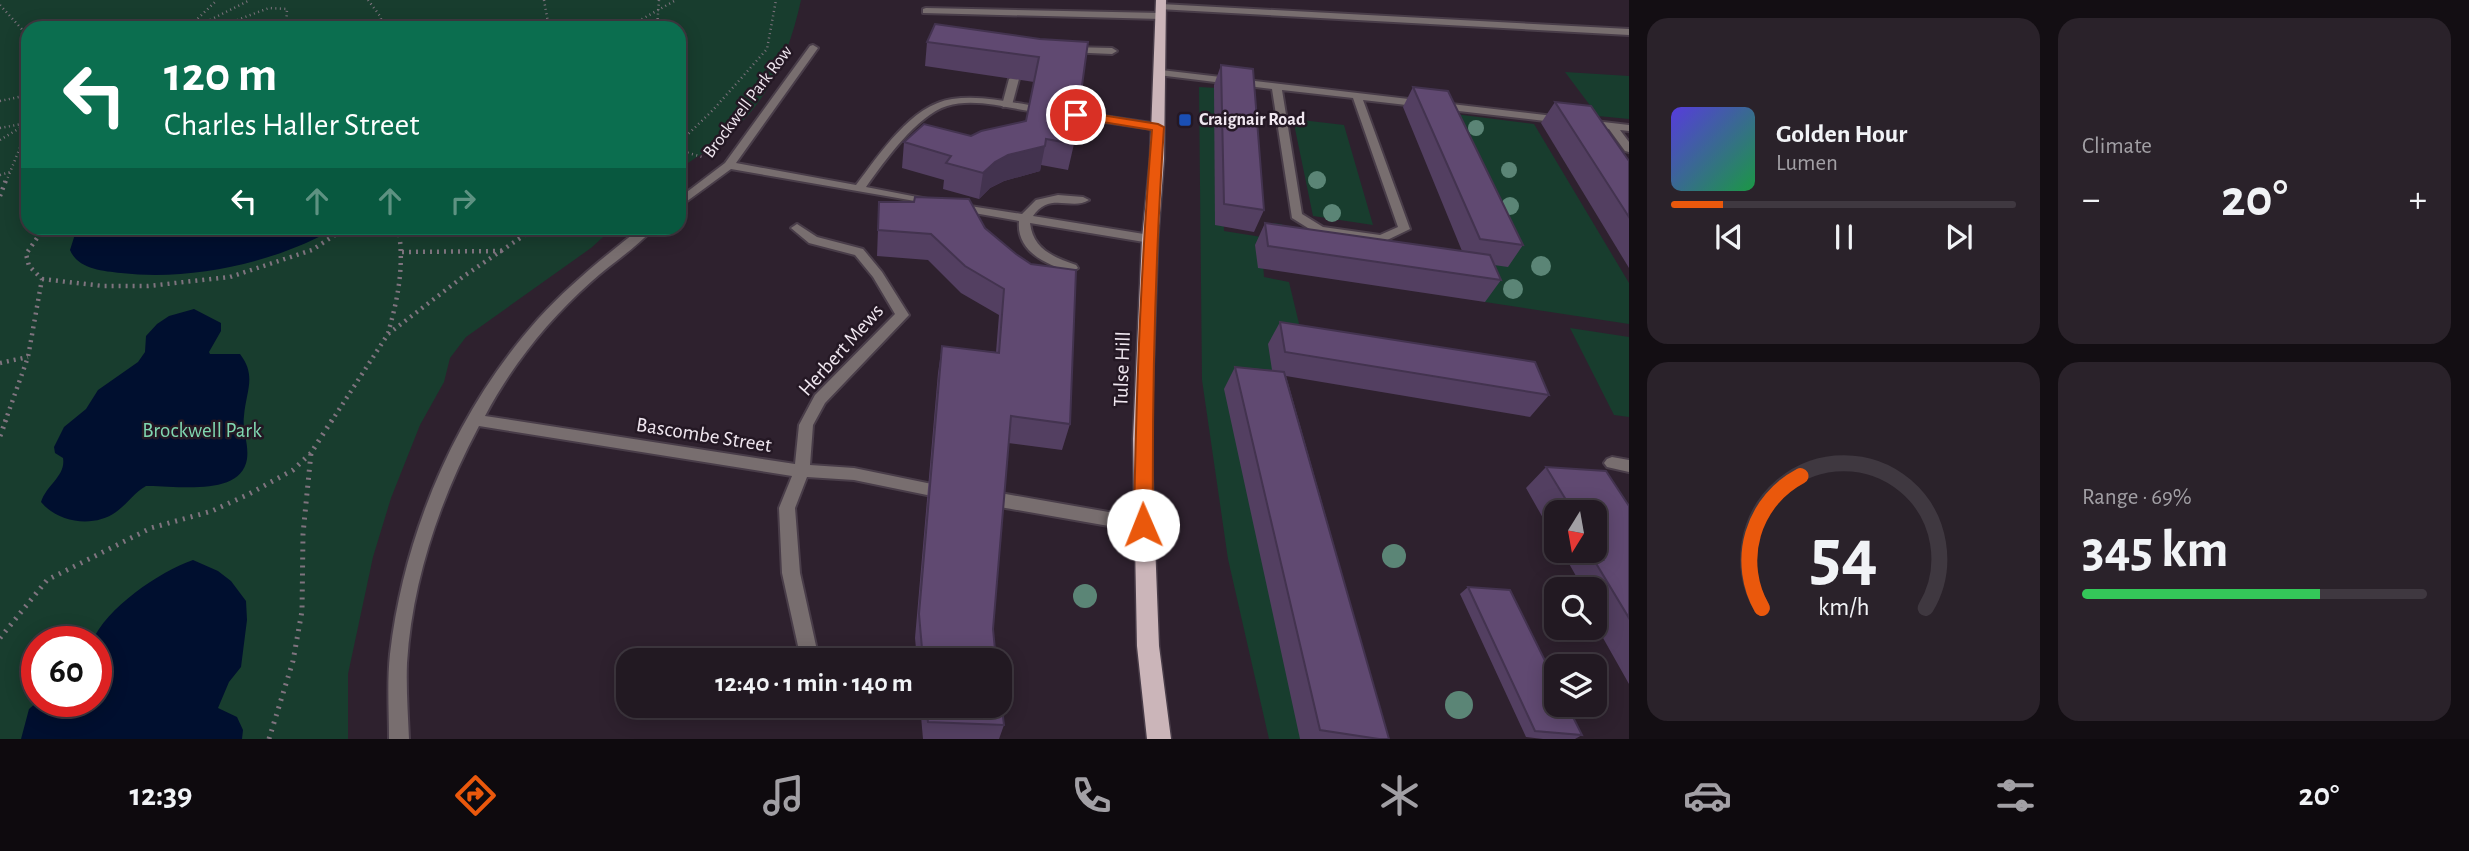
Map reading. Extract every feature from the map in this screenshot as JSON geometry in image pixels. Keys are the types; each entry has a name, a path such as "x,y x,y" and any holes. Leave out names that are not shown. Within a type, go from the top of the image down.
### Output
{"main road":[{"name":"Tulse Hill","path":"1159,739 1147,646 1142,439 1150,239 1161,73 1161,8"}],"street":[{"path":"926,11 1161,8 1629,32"},
{"name":"Brockwell Park Row","path":"686,199 729,165 813,48"},
{"path":"1060,50 1112,51"},
{"path":"1161,73 1629,128"},
{"path":"1007,104 1014,79"},
{"path":"1277,88 1296,216 1320,230 1381,239 1404,229 1357,97"},
{"path":"859,189 876,165 929,110 942,104 968,100 1029,108"},
{"path":"1076,115 1158,127"},
{"path":"1612,126 1629,149"},
{"path":"729,165 1150,239"},
{"path":"1072,268 1044,259 1035,252 1024,229 1030,208 1043,199 1064,197 1083,200"},
{"name":"Herbert Mews","path":"797,228 813,240 859,253 878,275 902,315 820,399 806,425 802,471"},
{"path":"400,739 399,654 418,551 455,457 504,372 533,334 607,260 639,235"},
{"name":"Bascombe Street","path":"475,420 802,471 854,474 928,489"},
{"path":"1612,463 1629,466"},
{"path":"802,471 787,508 791,573 807,648"},
{"path":"1000,500 1143,525"}],"path":[{"path":"195,21 216,0"},
{"path":"205,21 250,0"},
{"path":"368,0 382,21"},
{"path":"544,0 547,21"},
{"path":"658,21 659,0"},
{"path":"638,21 676,0"},
{"path":"686,136 767,49 776,0"},
{"path":"0,5 21,28"},
{"path":"235,21 269,8 287,9 286,21"},
{"path":"0,101 21,96"},
{"path":"0,128 21,124"},
{"path":"0,140 21,127"},
{"path":"0,196 21,142"},
{"path":"1,173 10,172"},
{"path":"37,235 29,244 25,257 29,269 42,279 103,286 148,286 230,278 313,250 335,235"},
{"path":"0,638 47,580 151,528 212,511 249,494 293,470 311,453 388,334 401,287 399,235"},
{"path":"388,334 464,276 526,235"},
{"path":"402,252 504,251"},
{"path":"0,436 29,357 42,279"},
{"path":"0,363 29,357"},
{"path":"270,739 274,717 293,661 302,611 303,534 311,453"}],"green space":[{"name":"Brockwell Park","path":"0,0 801,0 790,41 762,96 736,128 686,164 686,21 21,21 21,235 605,235 466,337 450,358 444,382 420,425 391,498 373,557 348,674 348,739 0,739"},
{"path":"1565,72 1629,76 1629,119 1598,116"},
{"path":"1199,87 1218,88 1224,231 1268,238 1269,223 1282,224 1285,241 1262,249 1264,277 1289,282 1301,332 1276,349 1312,739 1269,739 1228,559 1202,380"},
{"path":"1439,112 1534,124 1629,283 1629,324 1485,302 1466,261"},
{"path":"1293,119 1344,125 1373,225 1313,216"},
{"path":"1570,328 1629,337 1629,417 1614,415"}],"water":[{"path":"75,235 322,235 259,260 204,272 176,274 148,275 99,270 79,261 70,250"},
{"path":"194,309 221,323 221,331 210,354 240,354 248,369 249,384 244,421 247,459 242,471 232,480 204,487 146,486 116,512 97,520 66,519 48,509 41,502 62,470 63,458 55,453 54,447 64,427 86,409 98,390 138,362 145,352 146,336 157,324 169,316"},
{"path":"193,560 218,571 231,581 246,601 247,620 241,667 229,682 218,708 237,717 243,730 242,739 21,739 27,717 112,717 112,626 102,626 135,593"}],"building":[{"path":"935,24 1040,39 1088,42 1074,144 1046,139 1045,146 1008,155 983,173 946,163 951,156 904,142 924,124 971,136 981,131 1026,121 1039,57 927,42"},
{"path":"1221,65 1253,69 1264,210 1224,204"},
{"path":"1413,87 1448,91 1523,245 1480,239"},
{"path":"1555,102 1591,106 1629,161 1629,217"},
{"path":"915,197 969,199 985,228 1031,264 1076,270 1070,424 1011,416 993,629 995,648 922,648 919,614 942,346 999,353 1004,289 965,266 931,234 878,230 879,202 914,202"},
{"path":"1265,223 1490,255 1501,280 1268,246"},
{"path":"1280,322 1535,362 1549,395 1285,352"},
{"path":"1235,367 1284,372 1389,739 1320,730"},
{"path":"1546,467 1606,471 1629,506 1629,618 1607,582 1607,577 1604,577 1596,564 1607,563 1607,500 1566,500"},
{"path":"1468,587 1510,590 1544,659 1544,717 1573,717 1582,735 1535,731"},
{"path":"928,718 1003,718 1004,725 928,722"}],"place":[{"name":"Craignair Road","path":"1185,120"}],"route":[{"path":"1076,115 1158,127 1144,380 1143,525"}]}
